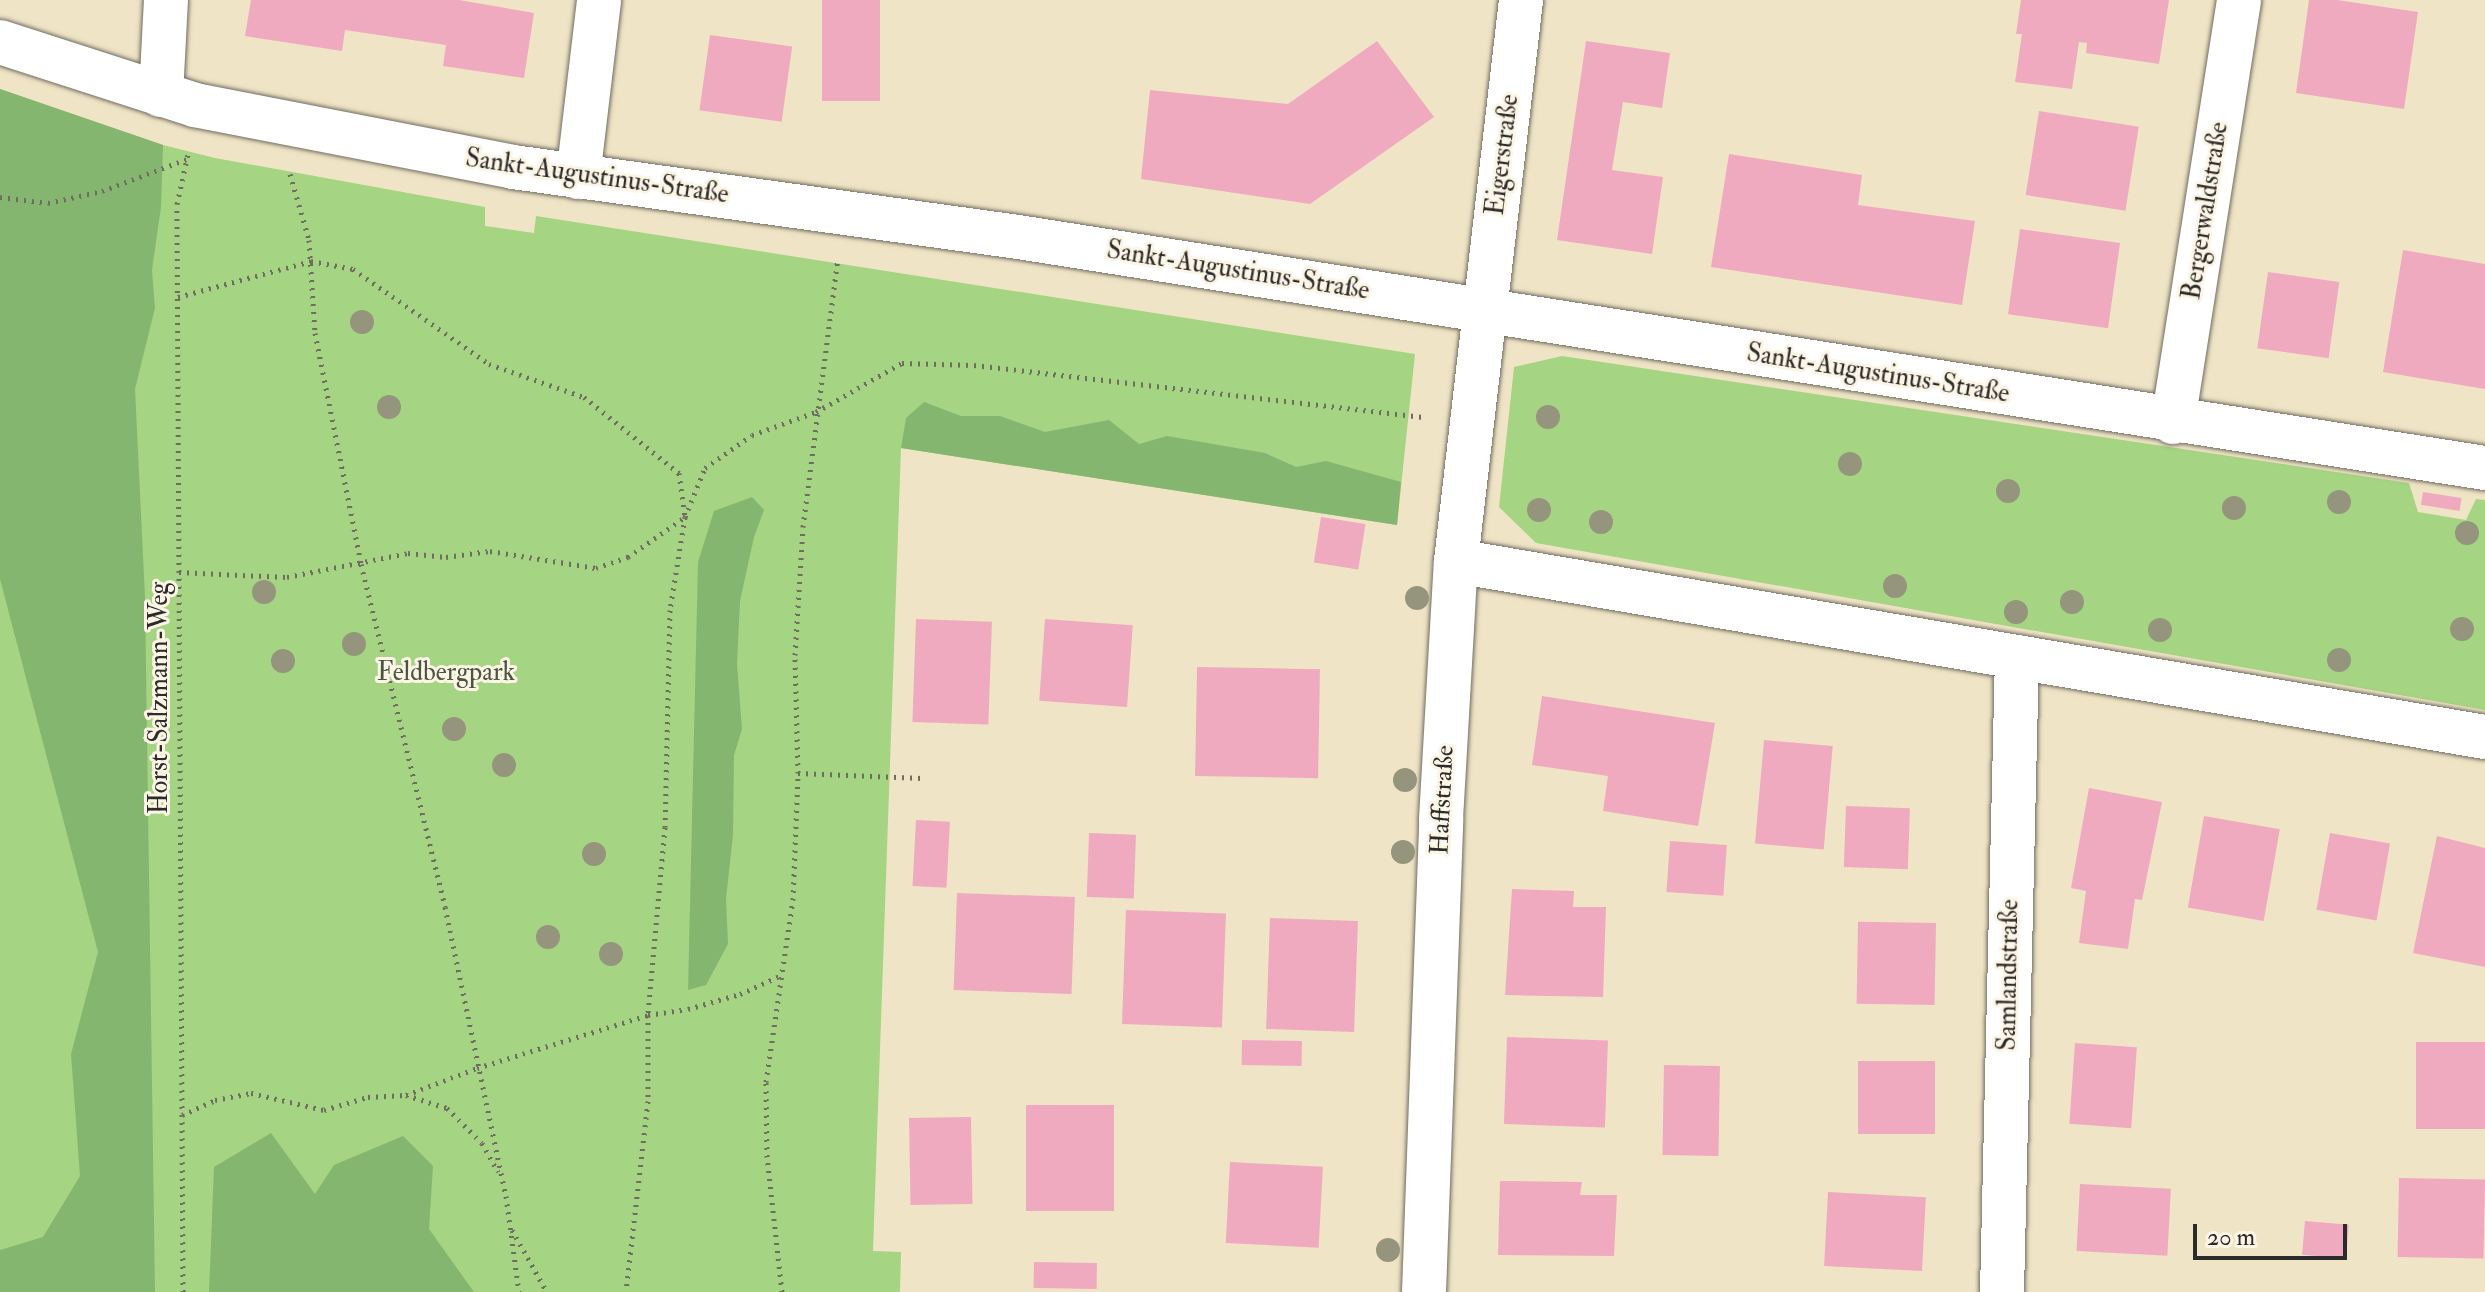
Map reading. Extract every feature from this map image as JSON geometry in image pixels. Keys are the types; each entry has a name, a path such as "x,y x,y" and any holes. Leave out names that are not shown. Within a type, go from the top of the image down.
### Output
{"street":[{"path":"166,0 178,100"},
{"path":"578,177 599,0"},
{"name":"Eigerstraße","path":"1486,310 1521,0"},
{"name":"Bergerwaldstraße","path":"2173,422 2239,0"},
{"name":"Sankt-Augustinus-Straße","path":"0,42 178,100 275,124 578,177 845,211 1486,310 2173,422 2485,468"},
{"name":"Haffstraße","path":"1424,1292 1441,819 1456,561 1486,310"},
{"path":"1456,561 2485,737"},
{"name":"Samlandstraße","path":"2002,1292 2017,657"}],"path":[{"name":"Horst-Salzmann-Weg","path":"178,100 187,159 177,204 183,1292"},
{"path":"0,197 48,203 102,191 187,159"},
{"path":"288,165 309,240 315,333 361,564 445,907 502,1180 519,1292"},
{"path":"782,1292 767,1157 766,1082 793,900 798,773 795,655 803,527 845,211"},
{"path":"178,297 311,261 353,269 489,364 584,397 679,473 685,517"},
{"path":"626,1292 648,1101 648,1015 665,827 670,610 685,517 705,468 752,435 816,412 902,363 974,365 1426,418"},
{"path":"179,572 287,577 408,553 446,557 490,551 596,568 628,557 685,517"},
{"path":"798,773 922,778"},
{"path":"182,1115 215,1100 251,1093 324,1110 368,1097 406,1095 477,1068 648,1015 688,1009 740,994 783,974"},
{"path":"406,1095 447,1108 482,1143 502,1180"},
{"path":"510,1227 547,1292"}],"green space":[{"name":"Feldbergpark","path":"0,89 163,145 215,158 485,207 485,226 534,233 536,216 1415,354 1397,525 901,448 873,1251 901,1252 900,1292 0,1292"},
{"path":"0,89 163,145 161,207 152,270 155,308 135,389 145,597 155,1292 0,1292 0,1250 43,1237 80,1176 71,1054 98,952 0,579"},
{"path":"1562,356 2409,483 2418,512 2466,520 2476,499 2485,500 2485,710 1536,543 1499,507 1514,367"},
{"path":"924,402 961,416 1000,416 1045,432 1109,420 1139,444 1167,436 1265,453 1296,467 1326,461 1401,482 1397,525 901,448 906,418"},
{"path":"752,497 764,510 754,537 740,601 737,664 742,729 734,755 733,835 726,899 728,944 706,985 688,990 698,562 714,511"},
{"path":"271,1133 315,1194 334,1165 403,1136 433,1166 429,1229 474,1292 209,1292 214,1167"}],"building":[{"path":"251,0 459,0 534,13 524,78 443,66 446,45 345,30 342,51 245,36"},
{"path":"822,0 880,0 880,101 822,101"},
{"path":"2021,0 2169,0 2159,64 2086,53 2087,43 2079,42 2072,89 2015,82 2022,34 2016,34"},
{"path":"2309,0 2337,0 2418,12 2404,109 2296,93"},
{"path":"710,35 792,47 782,122 699,110"},
{"path":"1377,41 1434,117 1310,204 1141,179 1150,90 1288,104"},
{"path":"1586,41 1670,53 1662,108 1623,102 1612,170 1663,177 1652,254 1557,240"},
{"path":"2039,111 2139,127 2125,211 2026,195"},
{"path":"1729,154 1862,175 1858,205 1975,221 1962,305 1711,267"},
{"path":"2020,229 2120,243 2108,328 2008,314"},
{"path":"2403,250 2485,264 2485,389 2383,372"},
{"path":"2268,272 2339,282 2329,358 2257,348"},
{"path":"2423,492 2462,498 2459,511 2421,505"},
{"path":"1321,517 1365,524 1358,569 1314,562"},
{"path":"916,619 992,622 988,725 912,722"},
{"path":"1045,619 1133,625 1127,707 1039,701"},
{"path":"1197,667 1320,669 1318,778 1195,776"},
{"path":"1542,696 1715,723 1698,826 1603,811 1608,776 1532,765"},
{"path":"1764,740 1833,746 1824,850 1755,844"},
{"path":"2089,788 2162,802 2142,900 2135,899 2128,949 2079,943 2086,891 2071,888"},
{"path":"1846,806 1910,808 1908,869 1844,867"},
{"path":"2204,816 2280,829 2264,921 2188,908"},
{"path":"916,820 950,822 946,888 913,886"},
{"path":"1089,833 1136,835 1134,899 1087,897"},
{"path":"2330,833 2390,844 2377,920 2316,910"},
{"path":"2437,836 2485,848 2485,967 2413,953"},
{"path":"1670,841 1727,845 1723,896 1666,892"},
{"path":"1512,889 1574,891 1573,907 1606,907 1603,997 1505,995"},
{"path":"957,893 1075,897 1072,994 954,990"},
{"path":"1126,910 1226,913 1222,1027 1122,1024"},
{"path":"1270,918 1358,921 1354,1032 1266,1029"},
{"path":"1858,922 1936,923 1935,1005 1857,1004"},
{"path":"1507,1037 1608,1041 1605,1127 1504,1124"},
{"path":"1242,1040 1302,1041 1302,1066 1242,1065"},
{"path":"2416,1042 2485,1042 2485,1129 2416,1129"},
{"path":"2075,1043 2137,1047 2131,1128 2069,1124"},
{"path":"1858,1061 1935,1061 1935,1134 1858,1134"},
{"path":"1664,1065 1720,1066 1718,1156 1662,1155"},
{"path":"1026,1105 1114,1105 1114,1211 1026,1211"},
{"path":"971,1117 973,1204 911,1205 909,1118"},
{"path":"1230,1162 1323,1167 1319,1248 1226,1243"},
{"path":"2399,1178 2485,1180 2484,1258 2398,1257"},
{"path":"1500,1181 1582,1182 1580,1195 1617,1195 1614,1256 1498,1255"},
{"path":"2080,1184 2171,1189 2167,1256 2076,1251"},
{"path":"1828,1192 1926,1197 1922,1271 1824,1266"},
{"path":"2305,1221 2349,1225 2346,1259 2302,1255"},
{"path":"1034,1262 1097,1263 1097,1289 1034,1288"}]}
